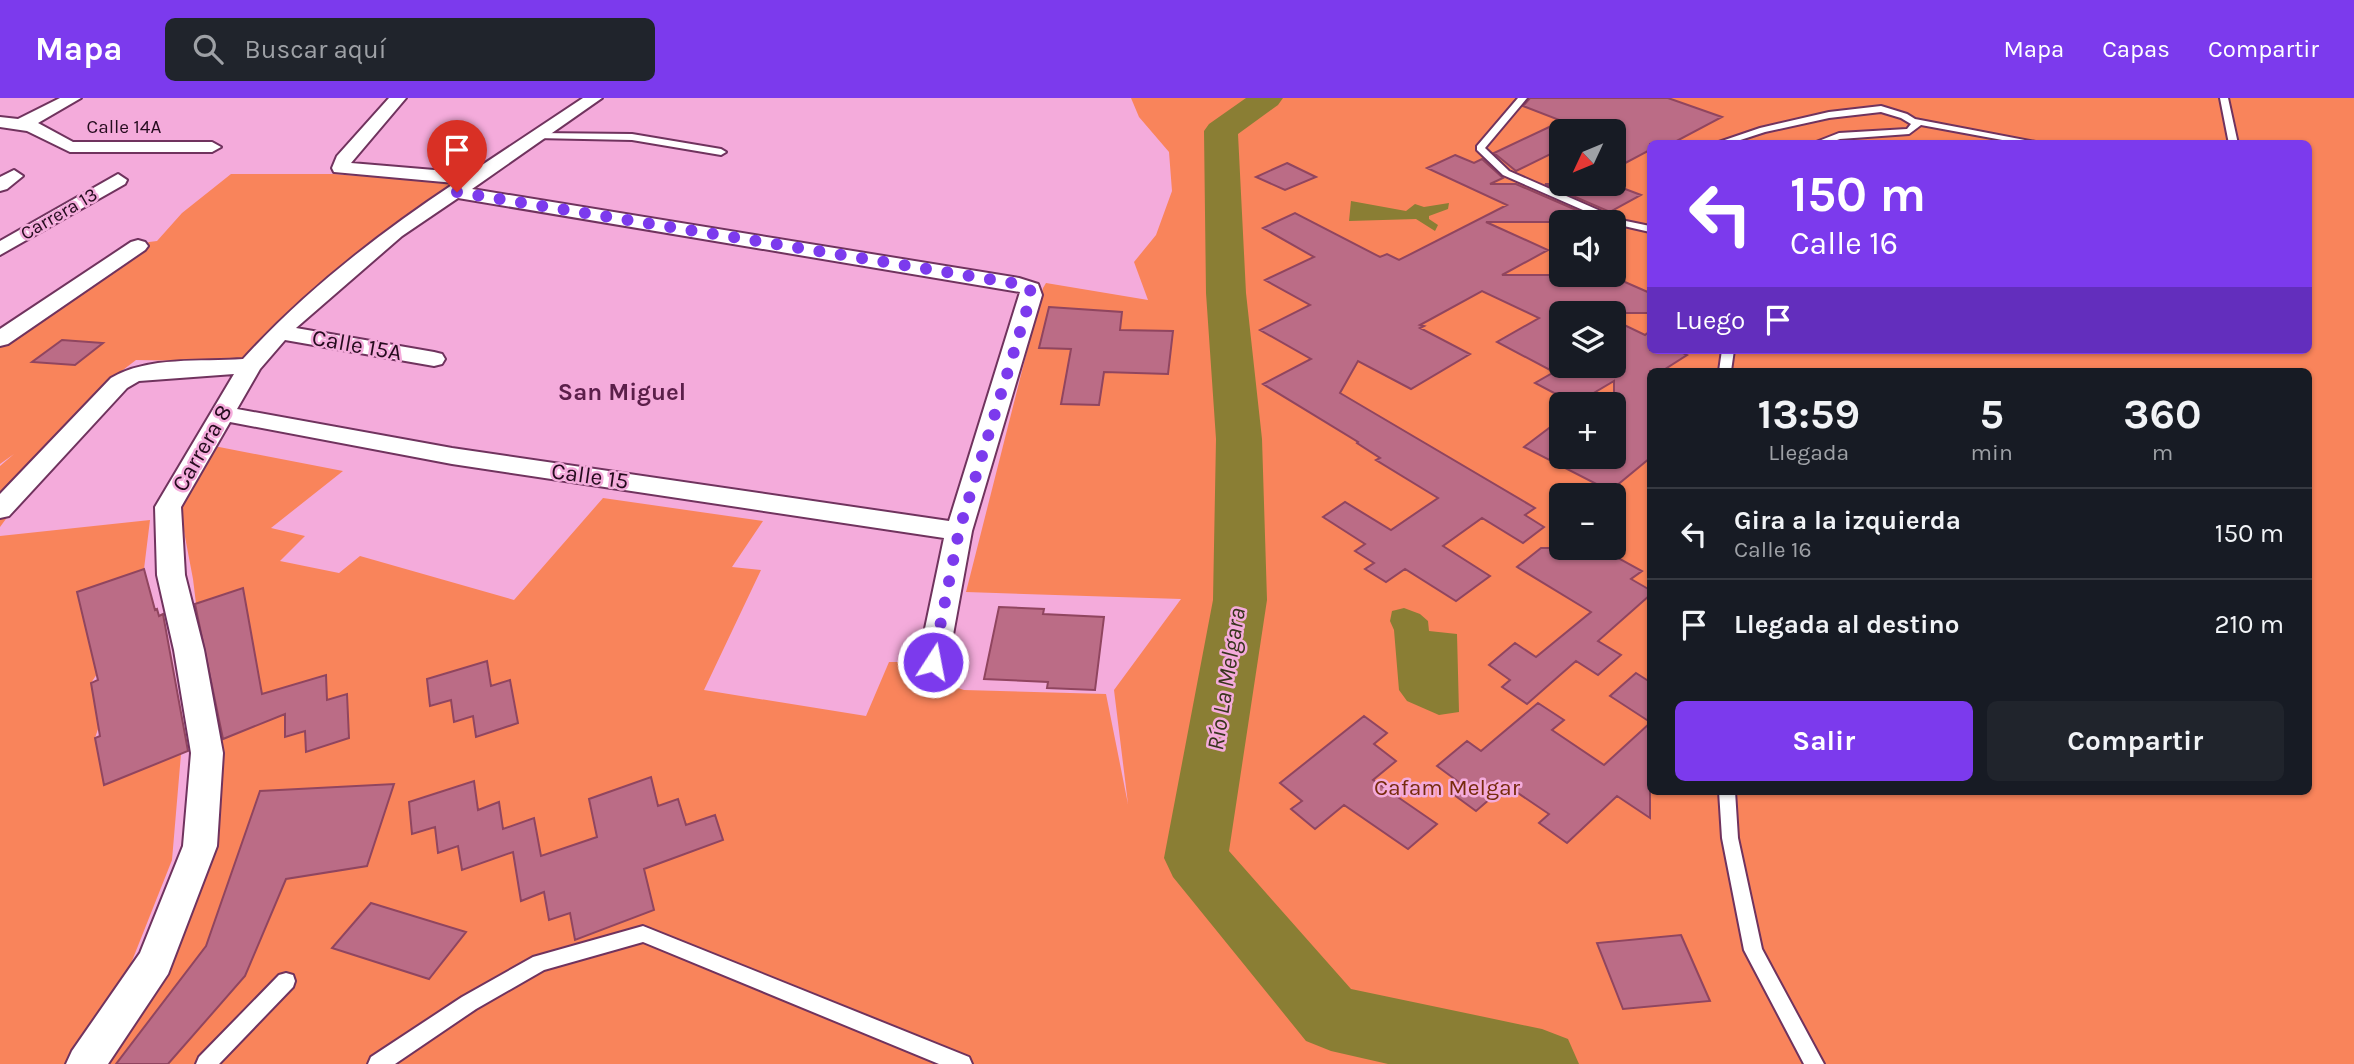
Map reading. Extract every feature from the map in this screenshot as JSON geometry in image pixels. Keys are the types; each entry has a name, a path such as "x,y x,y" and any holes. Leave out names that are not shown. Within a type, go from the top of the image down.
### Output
{"street":[{"path":"20,125 73,98"},
{"path":"398,98 343,160 341,168 465,186 1019,284 1030,289 1031,296 959,531 933,662"},
{"name":"Carrera 8","path":"86,1064 155,962 200,846 207,753 189,650 171,575 167,507 250,366 279,332 395,232 594,98"},
{"name":"Calle 14A","path":"0,122 31,126 70,147 212,147"},
{"name":"Carrera 13","path":"3,245 118,180"},
{"path":"0,339 138,246"},
{"name":"Calle 15A","path":"279,332 434,359"},
{"path":"0,510 119,383 131,376 146,372 250,366"},
{"name":"Calle 15","path":"222,413 452,456 959,531"}],"lane":[{"path":"1523,98 1480,148 1506,173 1618,222 1647,228"},
{"path":"2224,98 2233,140"},
{"path":"1730,140 1763,130 1881,109 1912,121 2019,140"},
{"path":"1827,140 1839,136 1909,131 1917,124 1912,121"},
{"path":"538,136 632,137 721,152"},
{"path":"1727,795 1730,838 1753,950 1814,1064"},
{"path":"377,1064 469,1003 539,963 643,934 962,1064"},
{"path":"206,1064 286,981"}],"green space":[{"name":"Cafam Melgar","path":"1131,98 2354,98 2354,1064 93,1064 160,985 216,768 193,579 179,505 214,446 343,471 271,528 305,536 280,561 339,573 360,556 514,600 603,498 763,521 732,567 761,570 704,690 866,716 889,662 901,662 937,681 964,690 1106,694 1128,804 1114,690 1181,599 966,592 1043,288 1046,283 1148,300 1134,262 1156,235 1172,191 1169,152 1139,117"},
{"path":"231,174 333,174 461,183 376,239 279,323 248,362 136,360 106,383 0,527 0,466 14,454 0,464 0,344 149,242 157,241 182,213"},
{"path":"150,520 144,569 77,592 97,674 91,683 99,726 95,738 181,754 172,860 130,966 70,1059 65,1064 0,1064 0,536"}],"shaded area":[{"path":"1351,201 1406,211 1415,204 1424,207 1449,203 1448,209 1429,216 1429,219 1438,225 1435,231 1416,219 1349,221"},
{"path":"1404,608 1420,614 1428,621 1429,631 1457,634 1459,712 1439,715 1407,701 1399,690 1394,630 1390,621 1392,611"}],"building":[{"path":"1530,98 1668,98 1722,117 1679,140 1647,140 1647,152 1626,163 1626,119 1557,119 1523,106"},
{"path":"1549,127 1549,155 1516,171 1494,153"},
{"path":"1455,155 1474,163 1482,159 1503,178 1490,184 1516,184 1576,210 1549,210 1549,222 1486,222 1548,250 1502,275 1549,275 1549,287 1626,287 1626,282 1647,292 1647,313 1626,313 1626,301 1549,301 1549,369 1497,342 1539,318 1482,291 1420,325 1424,326 1420,328 1470,354 1411,389 1358,361 1340,393 1535,508 1525,515 1544,527 1523,543 1482,518 1443,546 1490,576 1456,601 1405,569 1386,582 1365,569 1374,563 1355,551 1365,544 1323,517 1345,502 1391,530 1438,498 1376,460 1380,458 1358,442 1263,384 1311,359 1260,330 1310,305 1265,280 1314,257 1263,228 1295,213 1380,257 1387,254 1399,260 1507,205 1427,168"},
{"path":"1287,163 1316,177 1285,190 1256,177"},
{"path":"1626,189 1641,195 1614,210 1605,210 1573,196 1626,196"},
{"path":"1049,307 1122,312 1120,330 1173,331 1168,374 1104,372 1099,405 1061,404 1071,349 1039,348"},
{"path":"1626,326 1645,335 1647,333 1647,354 1687,355 1667,368 1647,368 1647,460 1620,483 1594,483 1567,469 1626,469 1626,392 1614,392 1614,381 1595,392 1552,392 1535,383 1549,375 1549,378 1626,378"},
{"path":"62,340 103,343 75,365 32,362"},
{"path":"1549,428 1549,460 1524,447"},
{"path":"1541,548 1549,548 1549,560 1622,560 1642,571 1631,579 1647,588 1647,598 1598,641 1621,655 1598,675 1576,661 1527,704 1502,687 1510,680 1489,665 1515,643 1536,657 1591,612 1517,567"},
{"path":"144,569 155,610 157,609 159,616 163,614 188,751 104,785 95,738 100,736 91,683 98,680 77,592"},
{"path":"243,588 262,694 326,675 327,700 347,694 349,738 306,752 305,731 285,737 285,714 223,739 195,604"},
{"path":"999,607 1044,609 1043,614 1104,617 1095,690 1047,688 1048,682 984,679"},
{"path":"487,661 491,686 510,680 518,723 476,737 473,716 454,722 451,700 430,706 427,679"},
{"path":"1636,673 1647,680 1647,720 1610,696"},
{"path":"1538,703 1564,720 1552,730 1604,765 1647,726 1647,795 1650,795 1650,818 1617,796 1567,843 1539,823 1549,814 1506,785 1476,811 1450,792 1460,783 1437,766 1467,741 1481,751"},
{"path":"1364,716 1387,733 1374,744 1396,761 1373,780 1437,824 1408,849 1344,805 1315,829 1291,809 1302,801 1280,783"},
{"path":"651,777 658,806 678,799 686,825 715,815 723,840 644,869 654,910 575,940 570,913 549,920 544,892 521,901 513,852 462,870 458,846 438,853 435,827 412,834 409,802 474,781 478,810 499,802 503,829 534,818 541,856 597,837 589,799"},
{"path":"394,784 367,866 286,879 245,976 168,1064 116,1064 206,946 260,791"},
{"path":"371,903 466,932 429,979 332,948"},
{"path":"1681,935 1710,1001 1623,1009 1597,943"}],"waterway":[{"name":"Río La Melgara","path":"1267,98 1221,131 1226,293 1239,439 1240,600 1196,858 1331,1018 1542,1064"}],"district":[{"name":"San Miguel","path":"622,392"}],"route":[{"path":"457,192 1019,284 1030,289 1031,296 959,531 933,662"}]}
